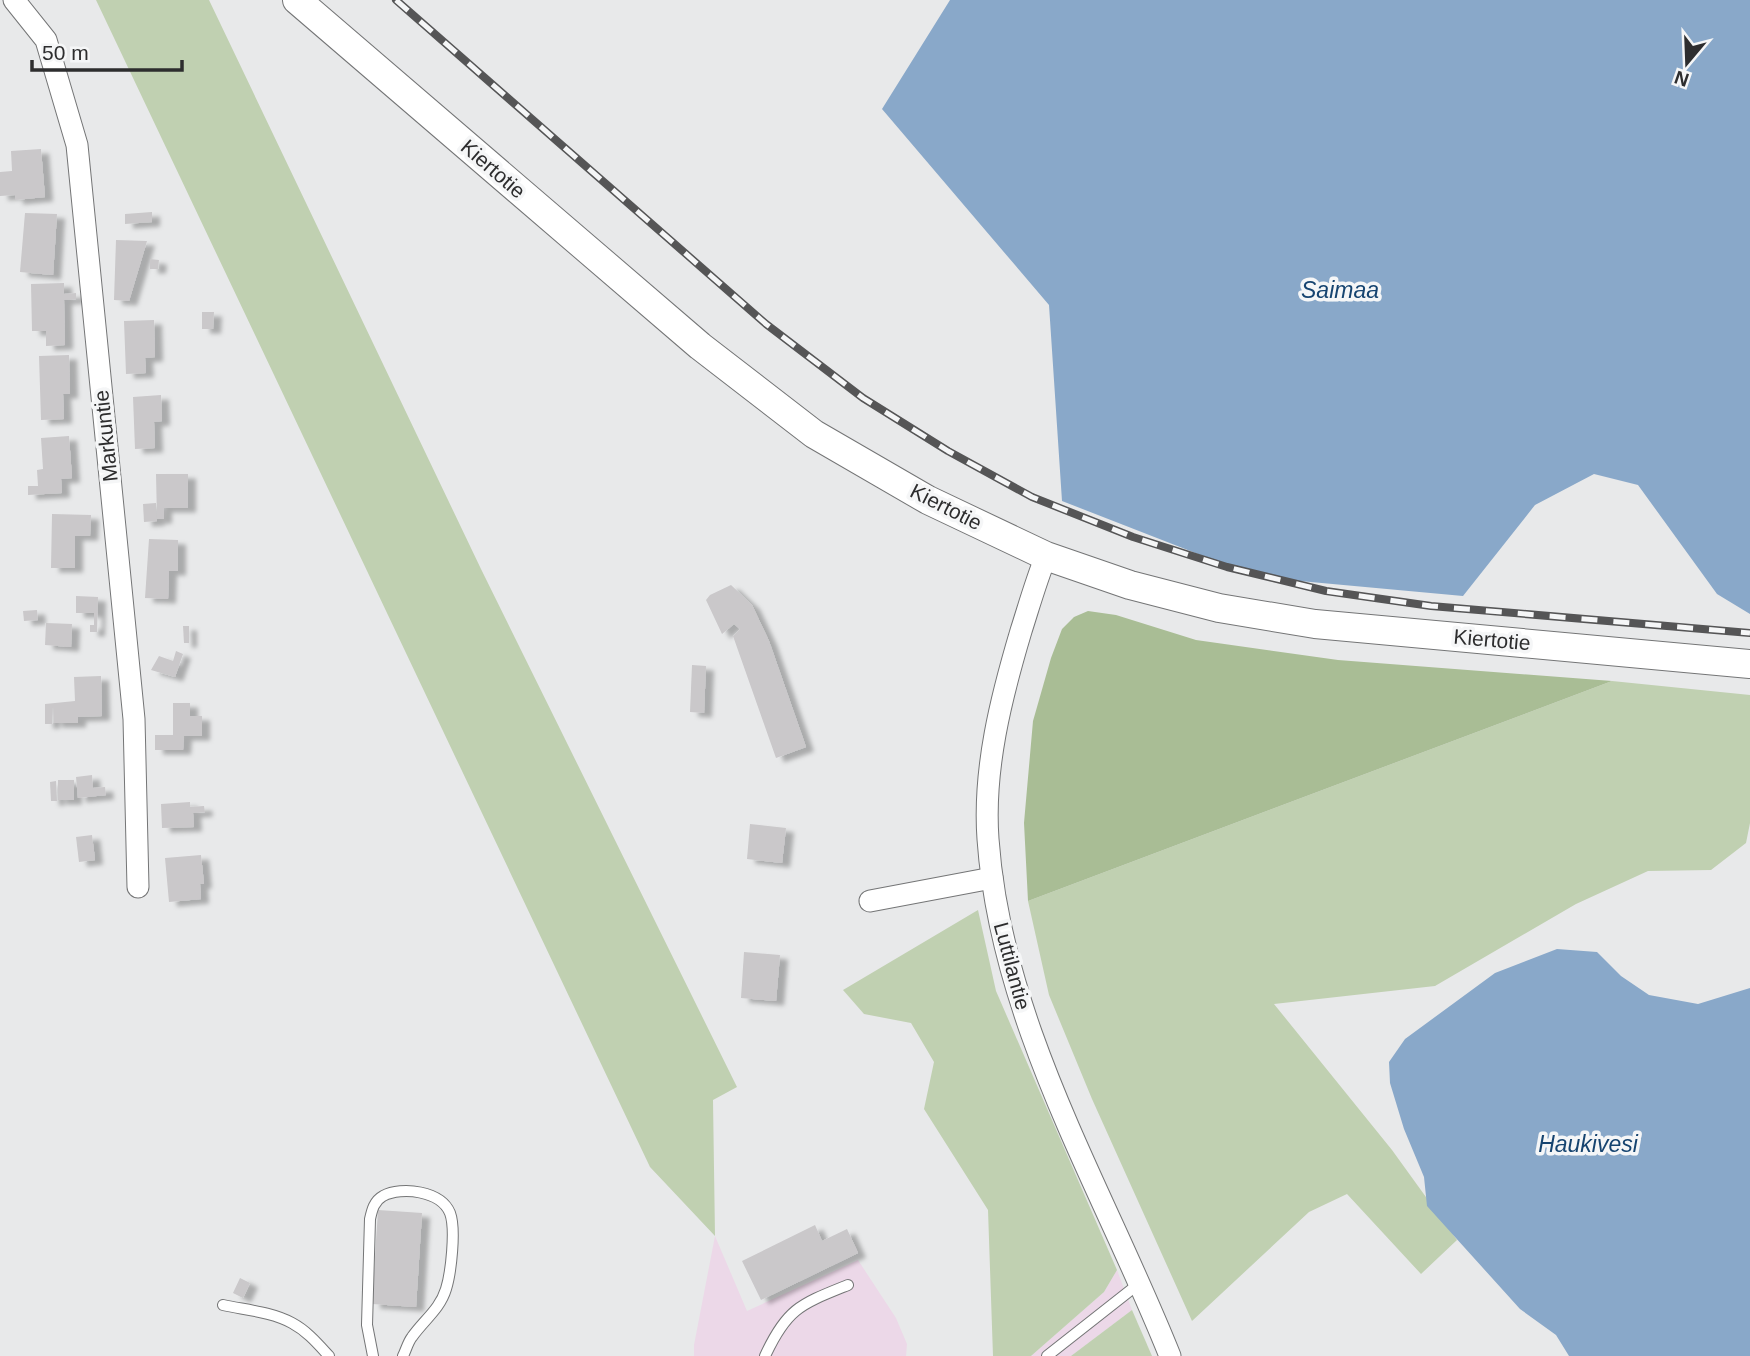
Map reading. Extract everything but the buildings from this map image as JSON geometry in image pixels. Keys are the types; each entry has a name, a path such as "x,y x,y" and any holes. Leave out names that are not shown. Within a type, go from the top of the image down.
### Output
{"street":[{"name":"Markuntie","path":"14,0 46,40 77,145 134,719 138,887"},
{"name":"Kiertotie","path":"297,0 700,346 814,434 928,500 1046,556 1130,585 1206,605 1315,624 1750,664"},
{"name":"Luttilantie","path":"1046,556 1009,671 991,751 988,837 992,878 1016,991 1049,1080 1140,1282 1170,1356"},
{"path":"870,901 992,878"}],"lane":[{"path":"373,1356 367,1325 370,1219 373,1206 381,1197 396,1192 422,1193 438,1200 450,1212 453,1236 447,1288 437,1309 412,1337 403,1356"},
{"path":"1047,1356 1140,1282"},
{"path":"765,1356 790,1313 813,1299 848,1285"},
{"path":"223,1305 292,1322 329,1356"}],"shaded area":[{"path":"715,1236 747,1311 858,1260 896,1318 907,1344 906,1356 694,1356"},
{"path":"1117,1270 1132,1310 1071,1356 1031,1356 1104,1292"}],"green space":[{"path":"96,0 209,0 481,569 737,1087 713,1100 715,1236 650,1167"},
{"path":"1088,611 1116,615 1196,640 1338,660 1612,681 1028,901 1024,823 1033,721 1062,629 1074,617"},
{"path":"1612,681 1750,695 1750,823 1746,843 1711,870 1648,871 1576,904 1435,986 1274,1004 1392,1150 1457,1240 1421,1274 1347,1194 1309,1212 1192,1321 1092,1099 1049,995 1028,901"},
{"path":"978,910 996,991 1117,1270 1104,1292 1031,1356 993,1356 988,1210 924,1109 934,1062 911,1023 864,1014 843,990"},
{"path":"1132,1310 1152,1356 1071,1356"}],"water":[{"name":"Saimaa","path":"950,0 1750,0 1750,614 1717,594 1638,485 1594,474 1535,505 1463,596 1257,577 1062,501 1049,305 882,109"},
{"name":"Haukivesi","path":"1557,949 1597,952 1621,976 1649,995 1698,1004 1750,988 1750,1356 1569,1356 1556,1335 1520,1309 1427,1206 1424,1177 1404,1129 1390,1083 1389,1062 1405,1039 1495,973"}],"railway":[{"path":"396,0 766,324 863,398 948,451 1032,497 1133,537 1227,567 1326,591 1431,606 1750,633"}]}
